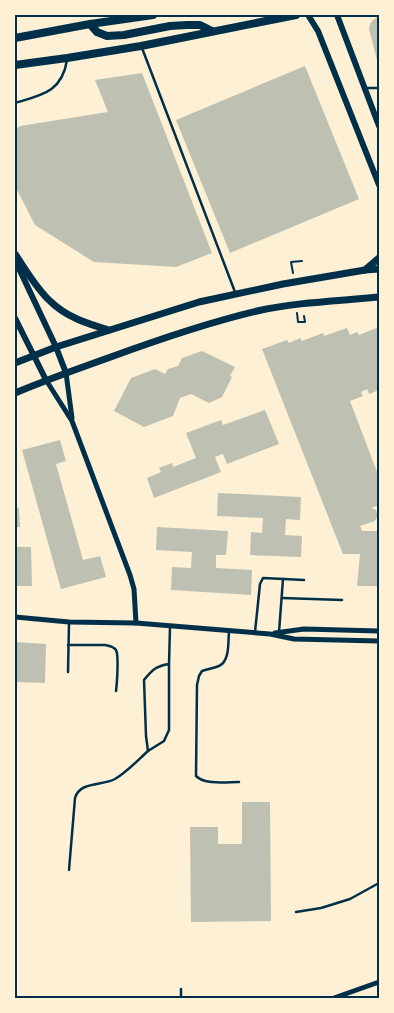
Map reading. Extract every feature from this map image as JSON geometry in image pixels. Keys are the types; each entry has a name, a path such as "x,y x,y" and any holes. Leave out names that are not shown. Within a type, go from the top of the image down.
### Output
{"main road":[{"path":"15,38 153,15"},
{"path":"15,65 141,46 296,15"},
{"path":"90,24 97,32 107,36 124,35 187,24 200,25 212,31"},
{"path":"15,254 50,302 68,315 88,324 110,330"},
{"path":"365,270 379,258"},
{"path":"15,363 56,347 200,302 283,284 379,269"},
{"path":"15,393 132,349 204,325 286,306 379,297"}],"street":[{"path":"308,15 318,31 379,185"},
{"path":"337,15 379,126"},
{"path":"15,260 56,347 66,373 72,422"},
{"path":"15,318 46,380 72,422 130,575 134,589 136,623"},
{"path":"15,617 69,622 136,623 270,634 304,629 379,631"},
{"path":"348,630 348,641"},
{"path":"279,634 294,639 379,641"},
{"path":"334,998 379,982"}],"lane":[{"path":"141,46 236,294"},
{"path":"15,103 43,94 56,86 66,68 67,58"},
{"path":"365,88 379,88"},
{"path":"255,633 262,580 265,578 304,580"},
{"path":"279,634 283,579"},
{"path":"282,598 342,600"},
{"path":"68,672 69,622"},
{"path":"69,870 76,793 83,788 116,779 148,751 164,741 169,730 168,664 170,626"},
{"path":"229,631 225,660 221,666 202,670 196,685 196,776 204,781 239,782"},
{"path":"68,645 105,645 114,648 117,655 116,691"},
{"path":"148,751 143,683 156,667 168,664"},
{"path":"296,912 321,908 350,899 379,883"},
{"path":"181,989 181,998"}],"path":[{"path":"291,262 302,261"},
{"path":"298,322 305,322 304,316"}],"building":[{"path":"379,16 379,68 369,29 373,20"},
{"path":"305,66 359,199 230,253 176,120"},
{"path":"142,73 212,253 176,267 94,262 35,225 15,186 15,130 20,126 108,112 95,80"},
{"path":"379,327 379,390 369,394 367,389 361,392 363,396 350,401 379,477 379,505 371,508 376,510 378,515 375,521 360,526 362,531 379,531 379,586 357,586 360,554 343,554 262,349 287,340 289,343 300,338 302,341 323,333 324,336 347,328 350,335 357,332 359,335"},
{"path":"202,351 235,367 222,397 209,403 191,394 180,398 173,416 144,427 114,411 131,378 155,369 165,374 168,369 178,366 182,358"},
{"path":"265,410 279,444 227,464 223,454 215,457 221,472 154,498 147,478 161,472 159,468 172,463 173,467 196,458 186,433 221,420 223,425"},
{"path":"60,440 66,461 56,464 83,560 100,556 106,577 61,589 22,450"},
{"path":"218,493 301,497 300,520 286,519 285,535 302,536 301,557 250,555 251,532 262,533 263,518 217,516"},
{"path":"19,508 20,527 15,527 15,509"},
{"path":"157,527 228,531 226,555 216,555 216,568 252,570 251,595 171,590 172,567 191,568 192,552 156,550"},
{"path":"15,547 31,547 32,586 15,586"},
{"path":"15,642 46,644 45,683 15,682"},
{"path":"242,802 270,802 271,921 191,922 190,827 218,827 218,844 242,844"}]}
